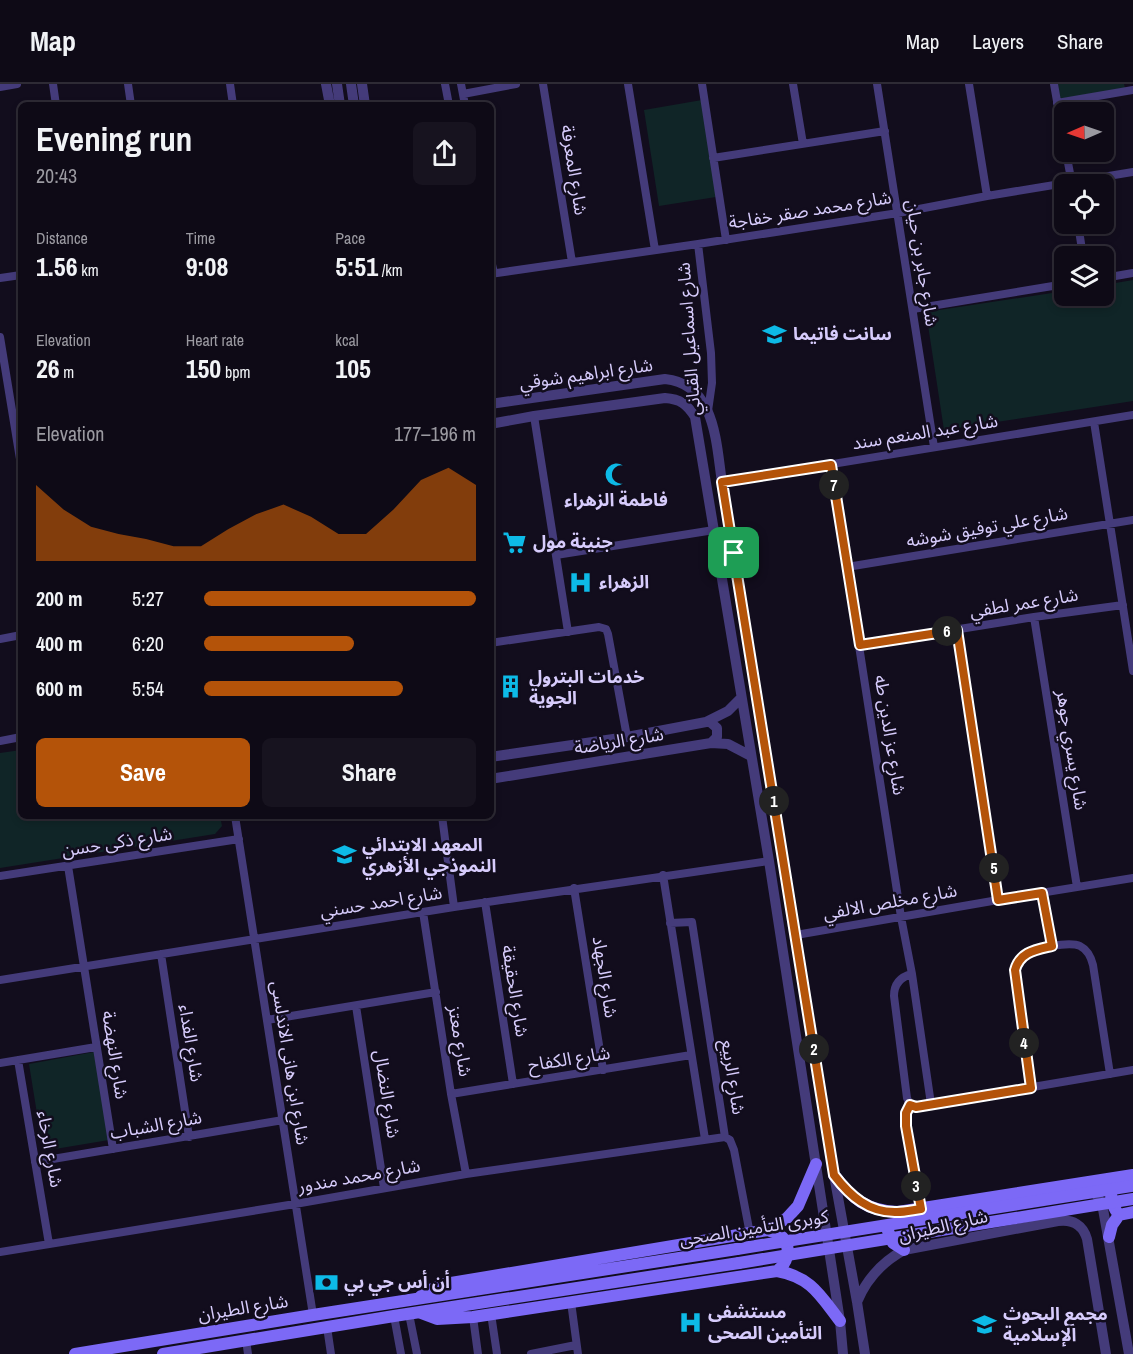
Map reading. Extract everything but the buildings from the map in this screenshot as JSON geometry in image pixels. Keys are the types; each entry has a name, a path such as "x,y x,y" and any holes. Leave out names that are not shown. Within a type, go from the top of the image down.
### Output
{"main road":[{"path":"417,1299 427,1291 445,1284 768,1230 787,1218 798,1206 816,1164"},
{"path":"834,1175 849,1193 862,1203 878,1210 898,1212 1114,1178 1132,1189"},
{"path":"1114,1178 1111,1200 1119,1215"},
{"name":"كوبرى التأمين الصحى","path":"417,1299 1132,1189"},
{"name":"كوبرى التأمين الصحى","path":"415,1313 739,1263 1132,1189"},
{"path":"898,1212 890,1222 889,1236 893,1244 904,1250"},
{"path":"1109,1237 1112,1225 1119,1215 1133,1212"},
{"path":"768,1230 778,1234 787,1248 787,1259 777,1271"},
{"path":"415,1313 437,1319 473,1317 777,1271 805,1281 820,1295 840,1321"},
{"name":"شارع الطيران","path":"75,1354 417,1299"},
{"name":"شارع الطيران","path":"163,1354 238,1346 327,1327 415,1313"}],"street":[{"path":"0,87 12,84"},
{"path":"53,84 56,102"},
{"path":"128,84 131,102"},
{"path":"230,84 233,102"},
{"path":"326,84 329,102"},
{"path":"337,84 340,102"},
{"path":"351,84 354,102"},
{"path":"362,84 365,102"},
{"path":"445,84 448,102"},
{"path":"462,89 516,84"},
{"name":"شارع المعرفة","path":"543,84 572,262"},
{"path":"628,84 655,250"},
{"path":"702,84 726,240"},
{"path":"793,84 802,144"},
{"name":"شارع جابر بن حيان","path":"878,84 934,447"},
{"path":"969,84 987,196"},
{"path":"1054,84 1057,102"},
{"path":"1063,102 1133,90 1131,84"},
{"path":"713,158 885,131"},
{"name":"شارع محمد صقر خفاجة","path":"1114,176 1133,172"},
{"name":"شارع محمد صقر خفاجة","path":"494,274 726,240 1054,186"},
{"name":"شارع اسماعيل القباني","path":"698,244 711,353 712,383 708,411 713,428 734,553 864,1354"},
{"path":"1114,276 1133,273"},
{"path":"0,278 18,275"},
{"path":"913,309 1054,286"},
{"path":"0,337 2,363 18,449"},
{"name":"شارع ابراهيم شوقي","path":"494,403 665,379 679,382 691,389 708,411"},
{"name":"شارع ابراهيم شوقي","path":"494,423 665,398 683,402 690,408 695,417 696,426"},
{"name":"شارع عبد المنعم سند","path":"722,482 1133,415"},
{"path":"534,416 568,632"},
{"path":"1094,422 1133,671"},
{"name":"شارع اسماعيل القباني","path":"696,426 769,861 840,1321 843,1354"},
{"name":"شارع عز الدين طه","path":"831,465 931,1104"},
{"name":"شارع علي توفيق شوشه","path":"847,567 1133,520"},
{"path":"556,555 714,530"},
{"path":"718,556 734,553"},
{"name":"شارع عمر لطفي","path":"860,645 1123,605"},
{"name":"شارع يسري جوهر","path":"1034,617 1077,887"},
{"path":"494,642 603,627 608,631 627,737"},
{"path":"957,630 998,900"},
{"path":"0,639 18,636"},
{"name":"شارع الرياضة","path":"494,756 627,737 706,722 728,711 741,698"},
{"path":"706,722 710,722 717,728 717,737 711,743"},
{"path":"0,741 18,738"},
{"name":"شارع الرياضة","path":"494,778 711,743 728,744 751,756"},
{"name":"شارع ابن هانى الاندلسى","path":"236,819 313,1315"},
{"path":"441,819 454,907"},
{"name":"شارع ذكى حسن","path":"0,876 239,839"},
{"name":"شارع احمد حسني","path":"0,980 574,888 769,861"},
{"name":"شارع النهضة","path":"68,866 113,1149"},
{"name":"شارع الربيع","path":"663,875 705,1139"},
{"name":"شارع مخلص الالفي","path":"796,935 1133,878"},
{"name":"شارع الجهاد","path":"574,888 603,1071"},
{"path":"1042,893 1052,946"},
{"name":"شارع الحقيقة","path":"485,902 513,1084"},
{"name":"شارع معتز","path":"423,912 451,1094 466,1174"},
{"name":"شارع الربيع","path":"670,924 692,922 725,1137 734,1149 750,1234"},
{"path":"1031,1088 1015,970 1019,960 1028,952 1052,946 1076,944 1089,954 1110,1074"},
{"name":"شارع الفداء","path":"160,954 189,1137"},
{"path":"912,974 906,975 898,982 894,991 907,1098 910,1105 916,1107 1133,1070"},
{"path":"267,1020 436,992"},
{"name":"شارع النضال","path":"356,1006 384,1188"},
{"path":"0,1063 96,1047"},
{"name":"شارع الكفاح","path":"451,1094 691,1055"},
{"name":"شارع الرخاء","path":"18,1060 49,1244"},
{"path":"910,1105 906,1113 906,1126 921,1209"},
{"name":"شارع الشباب","path":"35,1162 282,1120"},
{"name":"شارع محمد مندور","path":"0,1252 466,1174 725,1137"},
{"path":"1086,1183 1101,1203 1129,1354"},
{"name":"شارع الطيران","path":"857,1302 876,1271 904,1250 1058,1221 1071,1221 1077,1223 1085,1233 1106,1354"},
{"path":"531,1354 577,1350 570,1302"},
{"path":"415,1313 417,1354"},
{"path":"491,1314 498,1354"},
{"path":"394,1316 401,1354"},
{"path":"473,1317 478,1354"},
{"path":"327,1327 331,1354"},
{"path":"238,1346 248,1354"}],"green space":[{"path":"1058,84 1124,84 1125,88 1060,99"},
{"path":"702,100 716,197 659,206 644,110"},
{"path":"1133,280 1133,401 944,430 926,312 1054,293 1054,306 1114,306 1114,283"},
{"path":"18,750 18,819 221,819 222,826 215,834 0,868 0,753"},
{"path":"94,1052 109,1140 43,1151 29,1064"}],"place":[{"name":"سانت فاتيما","path":"775,334"},
{"name":"فاطمة الزهراء","path":"616,474"},
{"name":"جنينة مول","path":"515,542"},
{"name":"الزهراء","path":"581,582"},
{"name":"خدمات البترول الجوية","path":"511,687"},
{"name":"المعهد الابتدائي النموذجي الأزهري","path":"344,855"},
{"name":"أن أس جي بي","path":"326,1282"},
{"name":"مستشفى التأمين الصحى","path":"690,1322"},
{"name":"مجمع البحوث الإسلامية","path":"985,1324"}],"route":[{"path":"831,465 860,645 957,630 998,900 1042,893 1052,946 1023,955 1015,970 1031,1088 916,1107 910,1105 905,1122 921,1209 898,1212 878,1210 855,1198 834,1175 734,553 722,482 831,465"}]}
